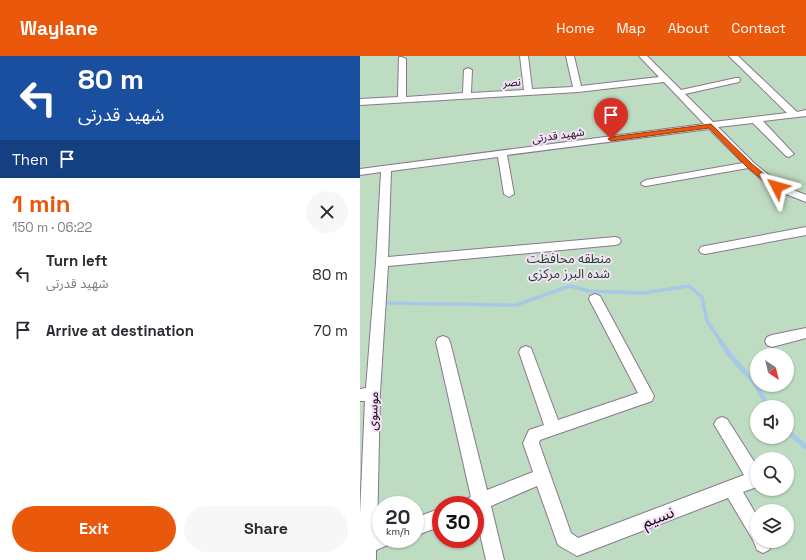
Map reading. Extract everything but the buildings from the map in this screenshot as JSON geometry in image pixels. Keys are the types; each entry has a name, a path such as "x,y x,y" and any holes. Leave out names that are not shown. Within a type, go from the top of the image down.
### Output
{"street":[{"path":"524,56 528,92"},
{"path":"570,56 578,89"},
{"path":"643,56 750,165 777,187 806,199"},
{"path":"733,56 795,115"},
{"path":"402,59 402,99"},
{"path":"467,95 468,70"},
{"name":"نصر","path":"360,102 578,89 666,80"},
{"path":"680,94 736,80"},
{"name":"شهید قدرتی","path":"360,172 806,113"},
{"path":"756,120 789,154"},
{"path":"502,154 509,194"},
{"path":"646,183 750,165"},
{"name":"موسوی","path":"369,548 367,394 382,262 386,169"},
{"path":"705,250 806,231"},
{"path":"382,262 615,241"},
{"path":"484,500 542,476 531,443 535,435 647,396 596,299"},
{"path":"772,341 806,333"},
{"path":"443,342 475,496"},
{"path":"526,352 553,428"},
{"name":"نسیم","path":"542,476 564,539 577,548 756,479 722,424"},
{"path":"732,489 750,520"},
{"path":"484,527 495,560"}],"green space":[{"name":"منطقه محافظت شده البرز مرکزی","path":"360,56 806,56 806,560 360,560"}],"waterway":[{"path":"381,303 516,305 570,286 589,291 643,293 689,286 702,297 707,321 722,343"},
{"path":"721,342 728,353 755,383 764,400"},
{"path":"794,437 806,447"}],"route":[{"path":"611,139 711,126 750,165 777,187"}]}
